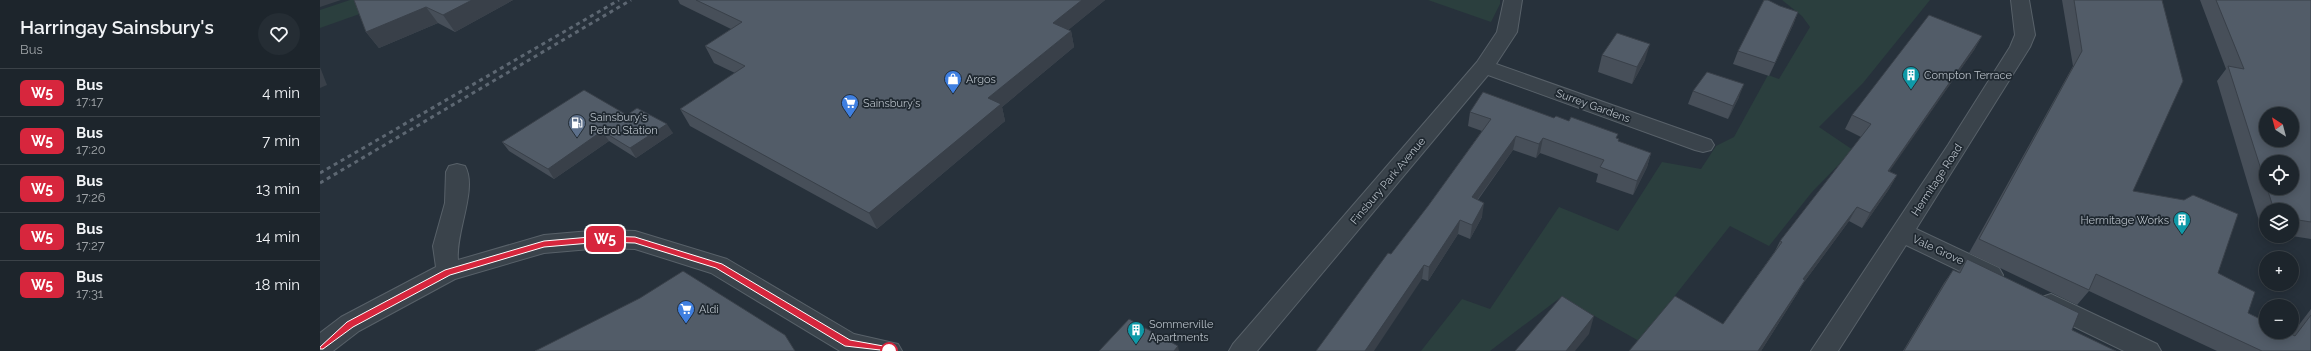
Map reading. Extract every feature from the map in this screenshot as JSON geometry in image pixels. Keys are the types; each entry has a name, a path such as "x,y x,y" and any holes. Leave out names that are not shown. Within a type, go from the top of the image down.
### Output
{"street":[{"name":"Finsbury Park Avenue","path":"1242,351 1484,67 1506,32 1513,0"},
{"name":"Hermitage Road","path":"1824,351 1902,233 2020,47 2025,35 2020,0"},
{"name":"Surrey Gardens","path":"1484,67 1703,145"},
{"path":"448,272 445,246 456,203 457,172"},
{"name":"Vale Grove","path":"1902,233 2011,285"},
{"path":"320,347 350,324 448,272 544,244 602,239 635,240 719,266 852,347 889,351"},
{"path":"2033,296 2148,351"}],"green space":[{"path":"350,0 399,0 320,28 320,10"},
{"path":"1428,0 1500,0 1500,4 1491,22"},
{"path":"1782,0 1930,0 1863,83 1819,127 1853,150 1812,192 1769,246 1730,226 1639,341 1561,297 1490,351 1421,351 1462,299 1490,309 1559,207 1618,231 1662,162 1701,169 1716,146 1734,137 1768,75 1779,79 1810,27 1802,16"}],"building":[{"path":"354,0 472,0 443,15 426,7 366,32"},
{"name":"Sainsbury's","path":"696,0 1082,0 1053,23 1071,31 988,98 1001,104 869,213 680,109 745,66 705,46 742,22"},
{"path":"1764,0 1768,0 1798,12 1775,63 1738,51"},
{"path":"2074,0 2162,0 2183,81 2133,191 2184,200 2193,195 2238,214 2218,273 2255,292 2248,313 2259,318 2259,339 2299,339 2299,331 2311,315 2311,351 2262,351 2096,274 2089,290 1979,239 2082,51"},
{"path":"2216,0 2311,0 2311,222 2299,220 2299,203 2272,203 2269,195 2299,195 2299,155 2259,155 2259,163 2228,66 2244,69"},
{"path":"1929,15 1982,36 1888,171 1897,175 1870,213 1857,207 1803,279 1805,280 1758,351 1629,351 1675,296 1723,324 1782,242 1780,241 1871,124 1852,115"},
{"path":"1617,33 1650,44 1637,67 1602,55"},
{"path":"1707,72 1744,84 1733,106 1693,91"},
{"path":"584,90 627,115 637,108 667,124 630,148 602,131 548,169 502,142"},
{"path":"1483,92 1554,118 1556,116 1569,121 1571,117 1618,134 1616,138 1619,139 1618,141 1651,153 1637,181 1600,167 1604,160 1543,138 1539,144 1516,136 1472,197 1484,203 1472,225 1460,220 1429,267 1424,265 1365,351 1316,351 1388,253 1391,254 1428,206 1491,119 1470,112"},
{"path":"1967,259 2079,313 2072,330 2116,351 1904,351 1953,270 1960,273"},
{"path":"683,271 785,335 795,351 535,351 640,298"},
{"path":"1562,296 1594,316 1566,351 1515,351"},
{"path":"1129,319 1178,346 1174,351 1099,351"}],"railway":[{"path":"320,173 619,0"},
{"path":"320,183 631,0"}],"bus line":[{"name":"W5","path":"320,347 350,324 448,272 544,244 602,239 635,240 719,266 802,314 848,343 889,351"}],"place":[{"name":"Compton Terrace","path":"1911,90"},
{"name":"Argos","path":"953,94"},
{"name":"Sainsbury's","path":"850,118"},
{"name":"Sainsbury's Petrol Station","path":"577,138"},
{"name":"Hermitage Works","path":"2182,235"},
{"name":"Aldi","path":"686,324"},
{"name":"Sommerville Apartments","path":"1136,345"}]}
